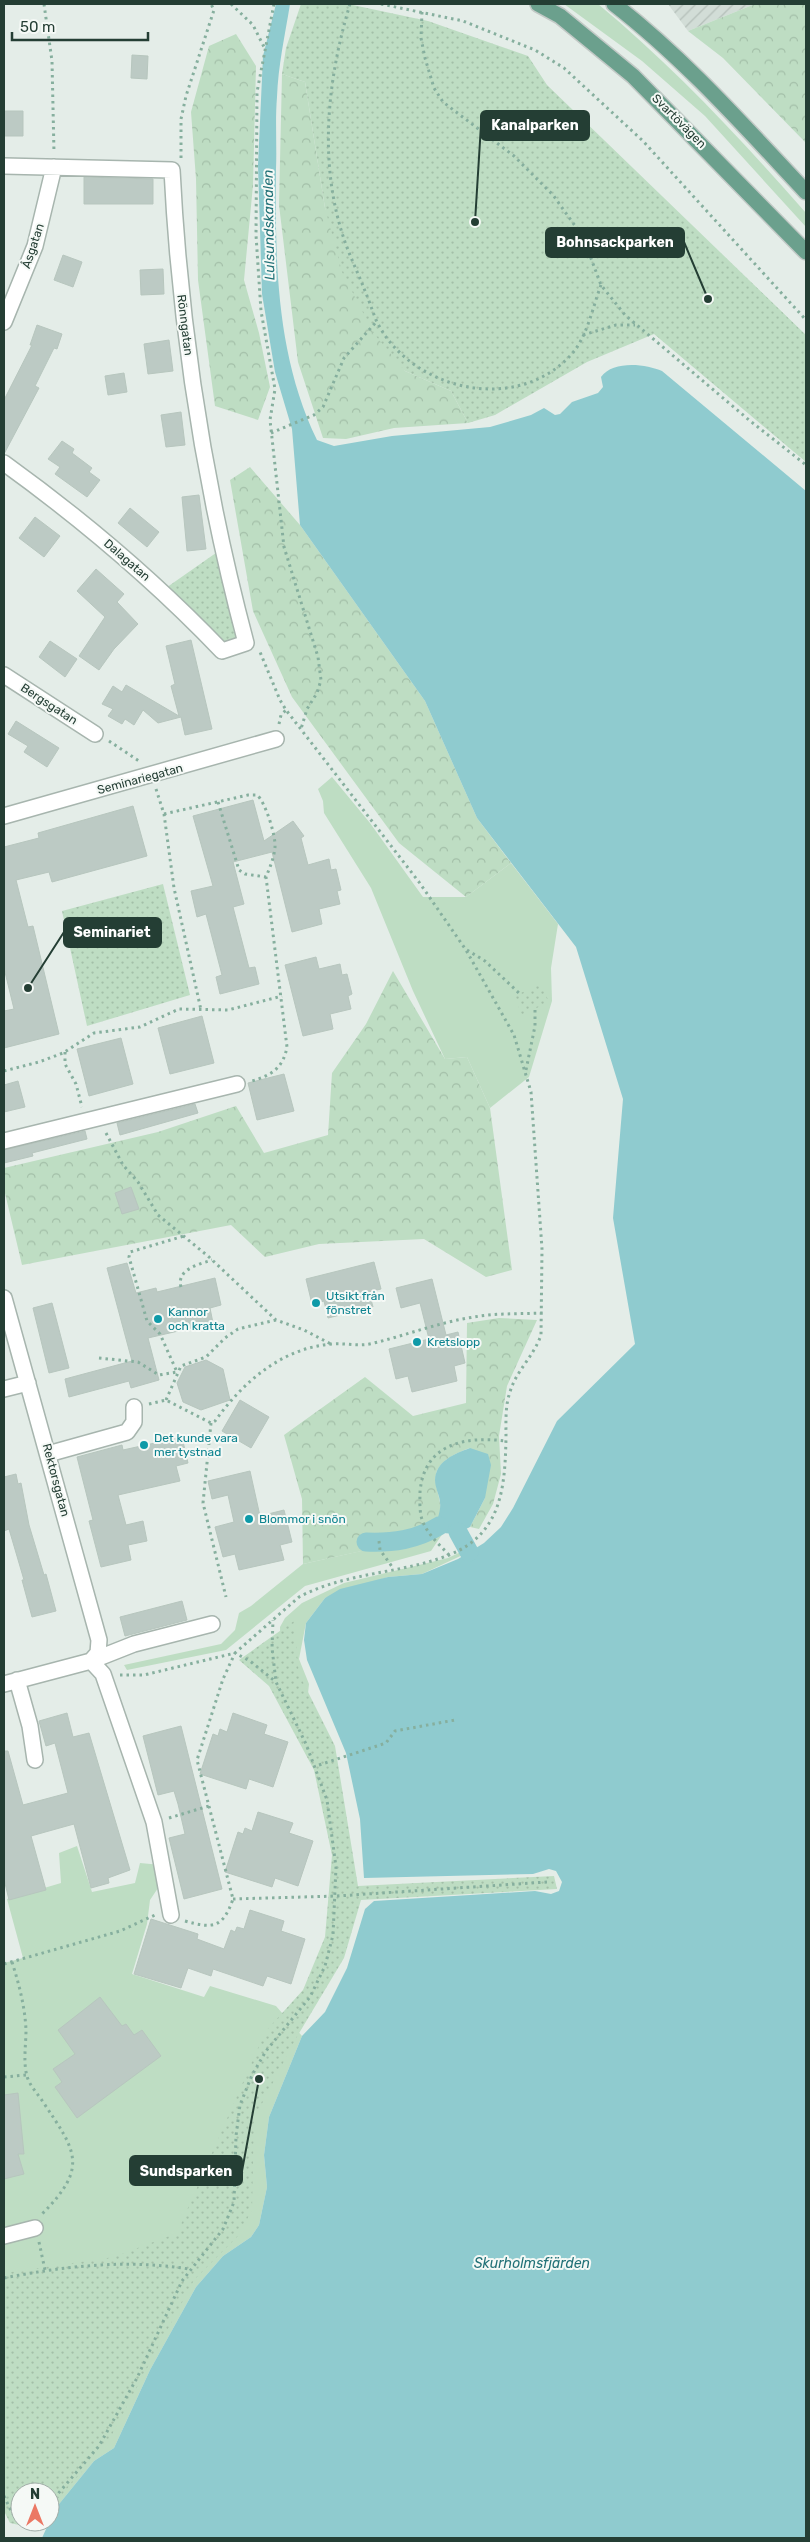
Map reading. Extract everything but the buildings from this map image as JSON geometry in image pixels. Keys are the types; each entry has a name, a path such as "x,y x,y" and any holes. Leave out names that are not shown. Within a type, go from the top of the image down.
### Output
{"main road":[{"name":"Svartövägen","path":"538,4 560,16 633,76 806,252"},
{"path":"614,4 643,26 715,96 806,192"}],"street":[{"path":"4,166 172,170"},
{"name":"Åsgatan","path":"4,322 35,246 54,167"},
{"name":"Rönngatan","path":"172,170 180,294 205,462 230,583 252,646"},
{"name":"Dalagatan","path":"4,463 61,504 143,572 222,651 252,646"},
{"name":"Bergsgatan","path":"4,675 95,734"},
{"name":"Seminariegatan","path":"4,816 151,776 276,739"},
{"path":"4,1141 237,1084"},
{"name":"Rektorsgatan","path":"4,1298 100,1640 98,1653 91,1662"},
{"path":"4,1389 28,1382"},
{"path":"48,1454 127,1432 134,1422 134,1407"},
{"path":"35,1760 30,1726 10,1682 91,1662 134,1644 212,1624"},
{"path":"91,1662 103,1674 154,1822 171,1915"},
{"path":"4,2236 35,2228"}],"path":[{"path":"44,4 52,62 54,167"},
{"path":"211,4 214,10"},
{"path":"172,170 181,161 181,119 186,96 214,10 218,4"},
{"path":"231,4 253,25 264,48"},
{"path":"274,4 257,92 256,235 261,311 275,389 270,420 284,547 318,657 321,680 318,693 307,709 301,730"},
{"path":"350,4 331,82 327,149 336,207 344,241 377,321 395,345 413,364 451,383 478,389 510,389 532,382 569,357 583,335 601,285"},
{"path":"381,4 463,21 535,50 564,68 642,141 806,320"},
{"path":"422,12 421,38 425,58 434,88 443,102 509,152 553,195 583,237 601,285 636,325 806,465"},
{"path":"271,433 314,415 327,400 344,358 377,321"},
{"path":"583,335 616,325 636,325"},
{"path":"115,1674 144,1674 235,1653 273,1619 308,1592 449,1555 468,1545 485,1529 499,1505 505,1477 509,1392 537,1346 542,1313 541,1239 531,1092 526,1070 504,1014 466,950 384,834 301,730 280,700 252,646"},
{"path":"95,734 146,767 151,776 164,814 174,888 201,1010"},
{"path":"164,814 248,794 257,795 263,801 275,845 273,861 266,877 287,1043 285,1057 278,1069 267,1076 237,1084"},
{"path":"218,802 239,870 245,874 266,877"},
{"path":"466,950 485,961 520,994"},
{"path":"4,1071 39,1062 65,1051 94,1032 140,1027 179,1010 228,1010 282,996"},
{"path":"526,1070 535,1026 535,1009"},
{"path":"65,1051 64,1064 92,1118 123,1165 142,1188 158,1215 213,1260 276,1320 304,1330 332,1344"},
{"path":"177,1372 160,1334 146,1321 130,1252 184,1236"},
{"path":"181,1287 179,1282 182,1275 191,1267 213,1260"},
{"path":"211,1423 215,1421 242,1388 284,1356 310,1347 332,1344 364,1346 473,1317 542,1313"},
{"path":"166,1400 177,1372 185,1364 206,1357 225,1338 238,1329 276,1320"},
{"path":"99,1358 138,1362 160,1375 177,1372"},
{"path":"134,1407 166,1400 211,1423"},
{"path":"211,1423 203,1503 226,1597"},
{"path":"449,1555 428,1532 422,1520 421,1488 427,1467 438,1454 459,1442 473,1439 506,1440"},
{"path":"378,1542 387,1562 394,1568"},
{"path":"60,2492 100,2446 125,2401 189,2269 213,2242 231,2213 236,2182 236,2136 240,2105 252,2075 266,2051 310,1997 325,1966 333,1935 337,1896 336,1867 327,1800 310,1752 276,1682 272,1648 273,1619"},
{"path":"235,1653 250,1661 276,1682"},
{"path":"319,1765 386,1744 395,1731 455,1720"},
{"path":"154,1822 209,1806"},
{"path":"233,1900 337,1896 547,1882"},
{"path":"12,1962 23,2006 26,2075 63,2130 70,2143 73,2159 69,2181 58,2198 39,2217 35,2228 45,2270"},
{"path":"4,2076 26,2075"},
{"path":"4,2278 45,2270 116,2263 159,2264 189,2269"},
{"path":"4,2496 10,2509"}],"shaded area":[{"path":"668,4 755,4 688,31"}],"green space":[{"path":"301,4 348,4 428,21 528,56 547,85 806,335 806,462 654,334 587,362 495,415 468,423 451,391 405,371 374,334 342,272 325,208 305,82 282,74 286,48"},
{"path":"564,4 598,4 626,28 680,78 757,158 806,213 806,227 705,116 642,61"},
{"path":"755,4 806,4 806,143 723,58 688,31"},
{"path":"236,34 256,66 253,185 244,280 259,333 270,387 258,420 215,406 198,280 196,179 191,112 209,46"},
{"path":"282,74 305,82 325,208 405,371 451,391 468,423 394,428 346,439 323,438 298,362 279,205"},
{"path":"250,467 300,525 425,701 477,818 511,863 466,897 399,843 292,697 253,611 230,480"},
{"path":"223,548 244,642 217,644 163,590"},
{"path":"332,777 370,823 423,897 466,897 511,863 558,924 551,968 552,1001 529,1077 490,1108 467,1057 445,1059 413,991 371,888 324,813 323,801 318,789"},
{"path":"163,884 190,995 87,1026 62,911"},
{"path":"393,971 445,1059 467,1057 490,1108 512,1270 486,1277 424,1239 319,1244 265,1257 231,1225 22,1265 4,1189 4,1168 158,1132 236,1106 264,1153 328,1135 332,1073 366,1024"},
{"path":"541,984 549,1002 522,1015 514,996"},
{"path":"499,1318 537,1320 507,1386 499,1436 501,1474 493,1504 479,1529 470,1527 485,1498 470,1448 451,1457 440,1466 436,1475 436,1484 440,1514 435,1524 422,1536 406,1542 303,1564 302,1499 284,1435 365,1377 413,1416 466,1403 467,1323"},
{"path":"437,1522 443,1533 431,1551 305,1586 226,1650 127,1670 124,1665 221,1644 235,1630 239,1613 251,1606 303,1564 419,1538"},
{"path":"467,1549 469,1552 422,1574 388,1577 325,1598 306,1623 299,1659 309,1684 307,1703 281,1660 280,1627 285,1618 302,1603 344,1583 448,1558"},
{"path":"294,1621 299,1674 335,1746 358,1886 554,1876 557,1889 361,1900 344,1958 295,2040 254,2119 252,2210 238,2236 194,2280 108,2442 60,2497 60,2482 10,2482 10,2523 4,2511 4,2273 114,2257 177,2233 265,2032 303,1990 325,1937 332,1855 314,1770 269,1686 239,1660"},
{"path":"77,1846 92,1892 135,1883 140,1863 161,1865 162,1882 150,1900 147,1924 132,1974 204,1997 210,1986 276,2006 302,2036 269,2117 264,2155 267,2187 259,2225 251,2237 223,2256 196,2287 150,2370 114,2448 94,2461 60,2503 60,2482 10,2482 10,2501 4,2506 4,1963 23,1958 7,1899 61,1883 59,1853"}],"water":[{"name":"Skurholmsfjärden","path":"276,4 290,4 282,50 276,115 276,238 278,273 286,341 293,375 303,408 317,440 334,446 392,436 490,427 531,415 544,408 555,415 560,414 572,402 598,393 603,387 601,377 606,372 621,366 639,365 662,371 806,491 806,2538 42,2538 45,2532 60,2532 60,2503 94,2461 114,2448 150,2370 196,2287 223,2256 251,2237 259,2225 267,2187 264,2155 269,2117 302,2036 325,2012 347,1968 365,1909 374,1901 535,1891 551,1894 559,1891 562,1882 556,1871 549,1869 533,1874 364,1878 360,1819 346,1753 307,1660 304,1640 306,1623 325,1598 340,1589 388,1577 422,1574 458,1559 484,1543 501,1527 513,1508 557,1421 635,1344 613,1218 623,1099 576,947 477,818 425,701 300,525 292,429 275,372 262,294 258,165 263,56"},
{"path":"470,1448 488,1454 491,1465 485,1498 470,1527 456,1534 443,1533 437,1522 440,1505 435,1483 436,1473 447,1459"}],"waterway":[{"path":"366,1542 404,1540 422,1535 439,1526"},
{"path":"458,1532 469,1552"}],"place":[{"name":"Kanalparken","path":"475,222"},
{"name":"Bohnsackparken","path":"708,299"},
{"name":"Seminariet","path":"28,988"},
{"name":"Utsikt från fönstret","path":"316,1303"},
{"name":"Kannor och kratta","path":"158,1319"},
{"name":"Kretslopp","path":"417,1342"},
{"name":"Det kunde vara mer tystnad","path":"144,1445"},
{"name":"Blommor i snön","path":"249,1519"},
{"name":"Sundsparken","path":"259,2079"}],"water label":[{"name":"Lulsundskanalen","path":"269,225"}]}
